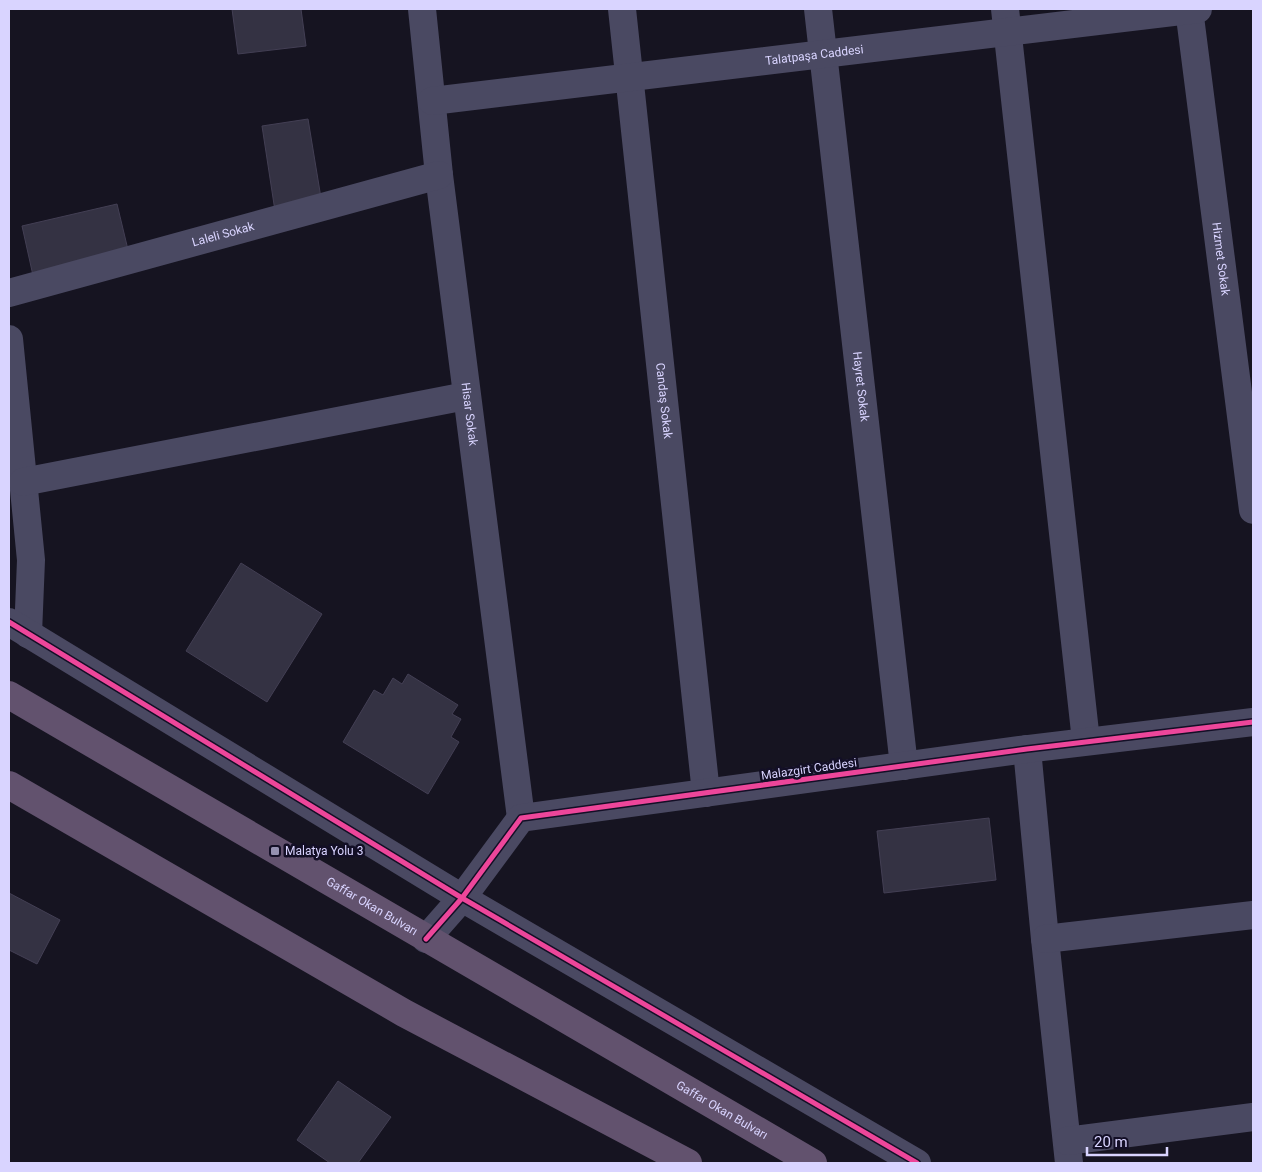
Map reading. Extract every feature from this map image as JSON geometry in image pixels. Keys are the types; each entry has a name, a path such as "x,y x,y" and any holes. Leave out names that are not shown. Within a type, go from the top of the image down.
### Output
{"highway":[{"name":"Gaffar Okan Bulvarı","path":"9,695 813,1163"},
{"path":"9,785 404,1013 684,1162"}],"street":[{"name":"Hisar Sokak","path":"422,9 439,174 466,396 521,818"},
{"name":"Candaş Sokak","path":"622,9 706,793"},
{"name":"Hayret Sokak","path":"818,9 904,766"},
{"name":"Talatpaşa Caddesi","path":"432,100 824,53 1006,20 1192,9"},
{"name":"Hizmet Sokak","path":"1192,9 1253,510"},
{"path":"1006,20 1086,741"},
{"name":"Laleli Sokak","path":"9,293 439,174"},
{"path":"9,339 31,560 18,628 462,898 917,1163"},
{"path":"23,482 466,396"},
{"name":"Malazgirt Caddesi","path":"521,818 1086,741 1253,722"},
{"path":"1027,749 1068,1152 1253,1117"},
{"path":"426,939 462,898 521,818"},
{"path":"1045,940 1253,914"}],"building":[{"path":"232,9 301,9 306,46 238,54"},
{"path":"308,119 322,204 275,211 262,126"},
{"path":"117,204 130,258 34,280 22,226"},
{"path":"241,563 322,614 267,702 186,651"},
{"path":"408,674 458,705 452,714 461,719 451,737 459,742 428,794 343,742 374,690 383,695 393,678 402,684"},
{"path":"989,818 996,880 884,893 877,831"},
{"path":"9,893 60,920 37,964 9,950"},
{"path":"338,1081 391,1117 358,1163 330,1163 297,1140"}],"cycle path":[{"path":"9,622 462,898 917,1163"},
{"path":"426,939 462,898 521,818 1027,749 1253,722"}],"place":[{"name":"Malatya Yolu 3","path":"275,851"}]}
